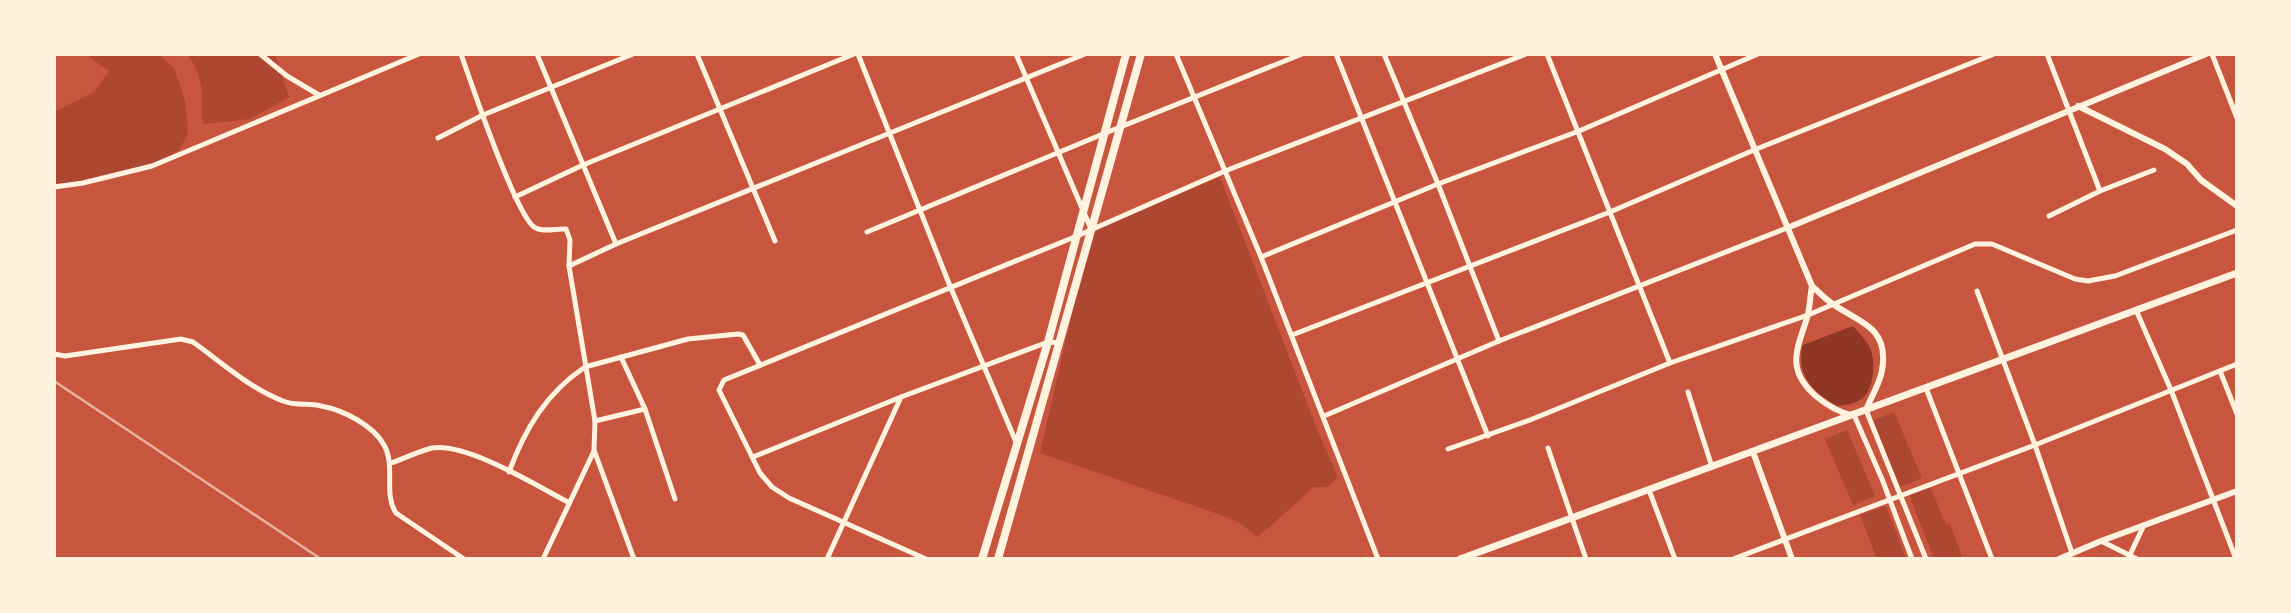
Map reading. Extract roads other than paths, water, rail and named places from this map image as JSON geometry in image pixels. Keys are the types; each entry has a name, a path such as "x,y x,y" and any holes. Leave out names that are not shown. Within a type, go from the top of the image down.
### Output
{"highway":[{"path":"982,559 1048,342 1126,54"},
{"path":"998,559 1141,54"}],"main road":[{"path":"1460,559 2237,273"}],"street":[{"path":"260,54 287,76 318,95"},
{"path":"54,187 83,183 152,166 419,54"},
{"path":"461,54 515,197 534,227 566,229 570,240 569,266 595,422 594,450 634,559"},
{"path":"537,54 616,244"},
{"path":"438,138 483,115 633,54"},
{"path":"697,54 775,241"},
{"path":"515,197 583,166 856,54 1017,442"},
{"path":"1016,54 1091,229"},
{"path":"569,266 616,244 1085,54"},
{"path":"1176,54 1261,257 1378,559"},
{"path":"867,232 1302,54"},
{"path":"1336,54 1488,436"},
{"path":"1384,54 1471,265 1499,341"},
{"path":"926,559 789,498 772,486 760,473 719,390 724,380 1077,236 1225,172 1526,54"},
{"path":"1547,54 1670,363"},
{"path":"1715,54 1812,286 1832,304 1861,319 1875,332 1882,347 1884,363 1866,410 1926,559"},
{"path":"1261,257 1395,201 1579,131 1758,54"},
{"path":"1292,335 1610,212 1754,150 1994,54"},
{"path":"2047,54 2100,191"},
{"path":"1324,416 1499,341 1787,228 2078,106 2208,55 2237,118"},
{"path":"2078,106 2165,149 2237,206"},
{"path":"2049,216 2100,191 2154,170"},
{"path":"1448,449 1488,436 1670,363 1808,315 1975,244 1992,244 2075,279 2088,281 2115,276 2237,230"},
{"path":"1812,286 1808,315 1796,348 1795,363 1809,389 1822,401 1841,412 1854,415 1912,559"},
{"path":"1977,291 2035,444 2072,554"},
{"path":"2136,310 2215,499 2236,559"},
{"path":"509,472 537,412 571,376 585,367 688,339 738,334 743,335 760,365"},
{"path":"54,354 65,356 181,339 193,342 253,384 283,401 322,406 358,420 384,444 391,463 391,501 396,513 464,559"},
{"path":"753,457 901,397 1048,342 1060,343"},
{"path":"621,357 645,409 675,499"},
{"path":"1733,559 2237,364"},
{"path":"2220,371 2237,414"},
{"path":"1926,388 1992,559"},
{"path":"1688,392 1712,467"},
{"path":"827,559 901,397"},
{"path":"595,422 645,409"},
{"path":"1548,448 1586,559"},
{"path":"391,463 429,449 460,450 568,502"},
{"path":"543,559 594,450"},
{"path":"1753,452 1792,559"},
{"path":"1649,490 1675,559"},
{"path":"2059,559 2237,491"},
{"path":"2129,557 2144,525"},
{"path":"2101,541 2137,559"}],"railway":[{"path":"54,381 321,559"}]}
